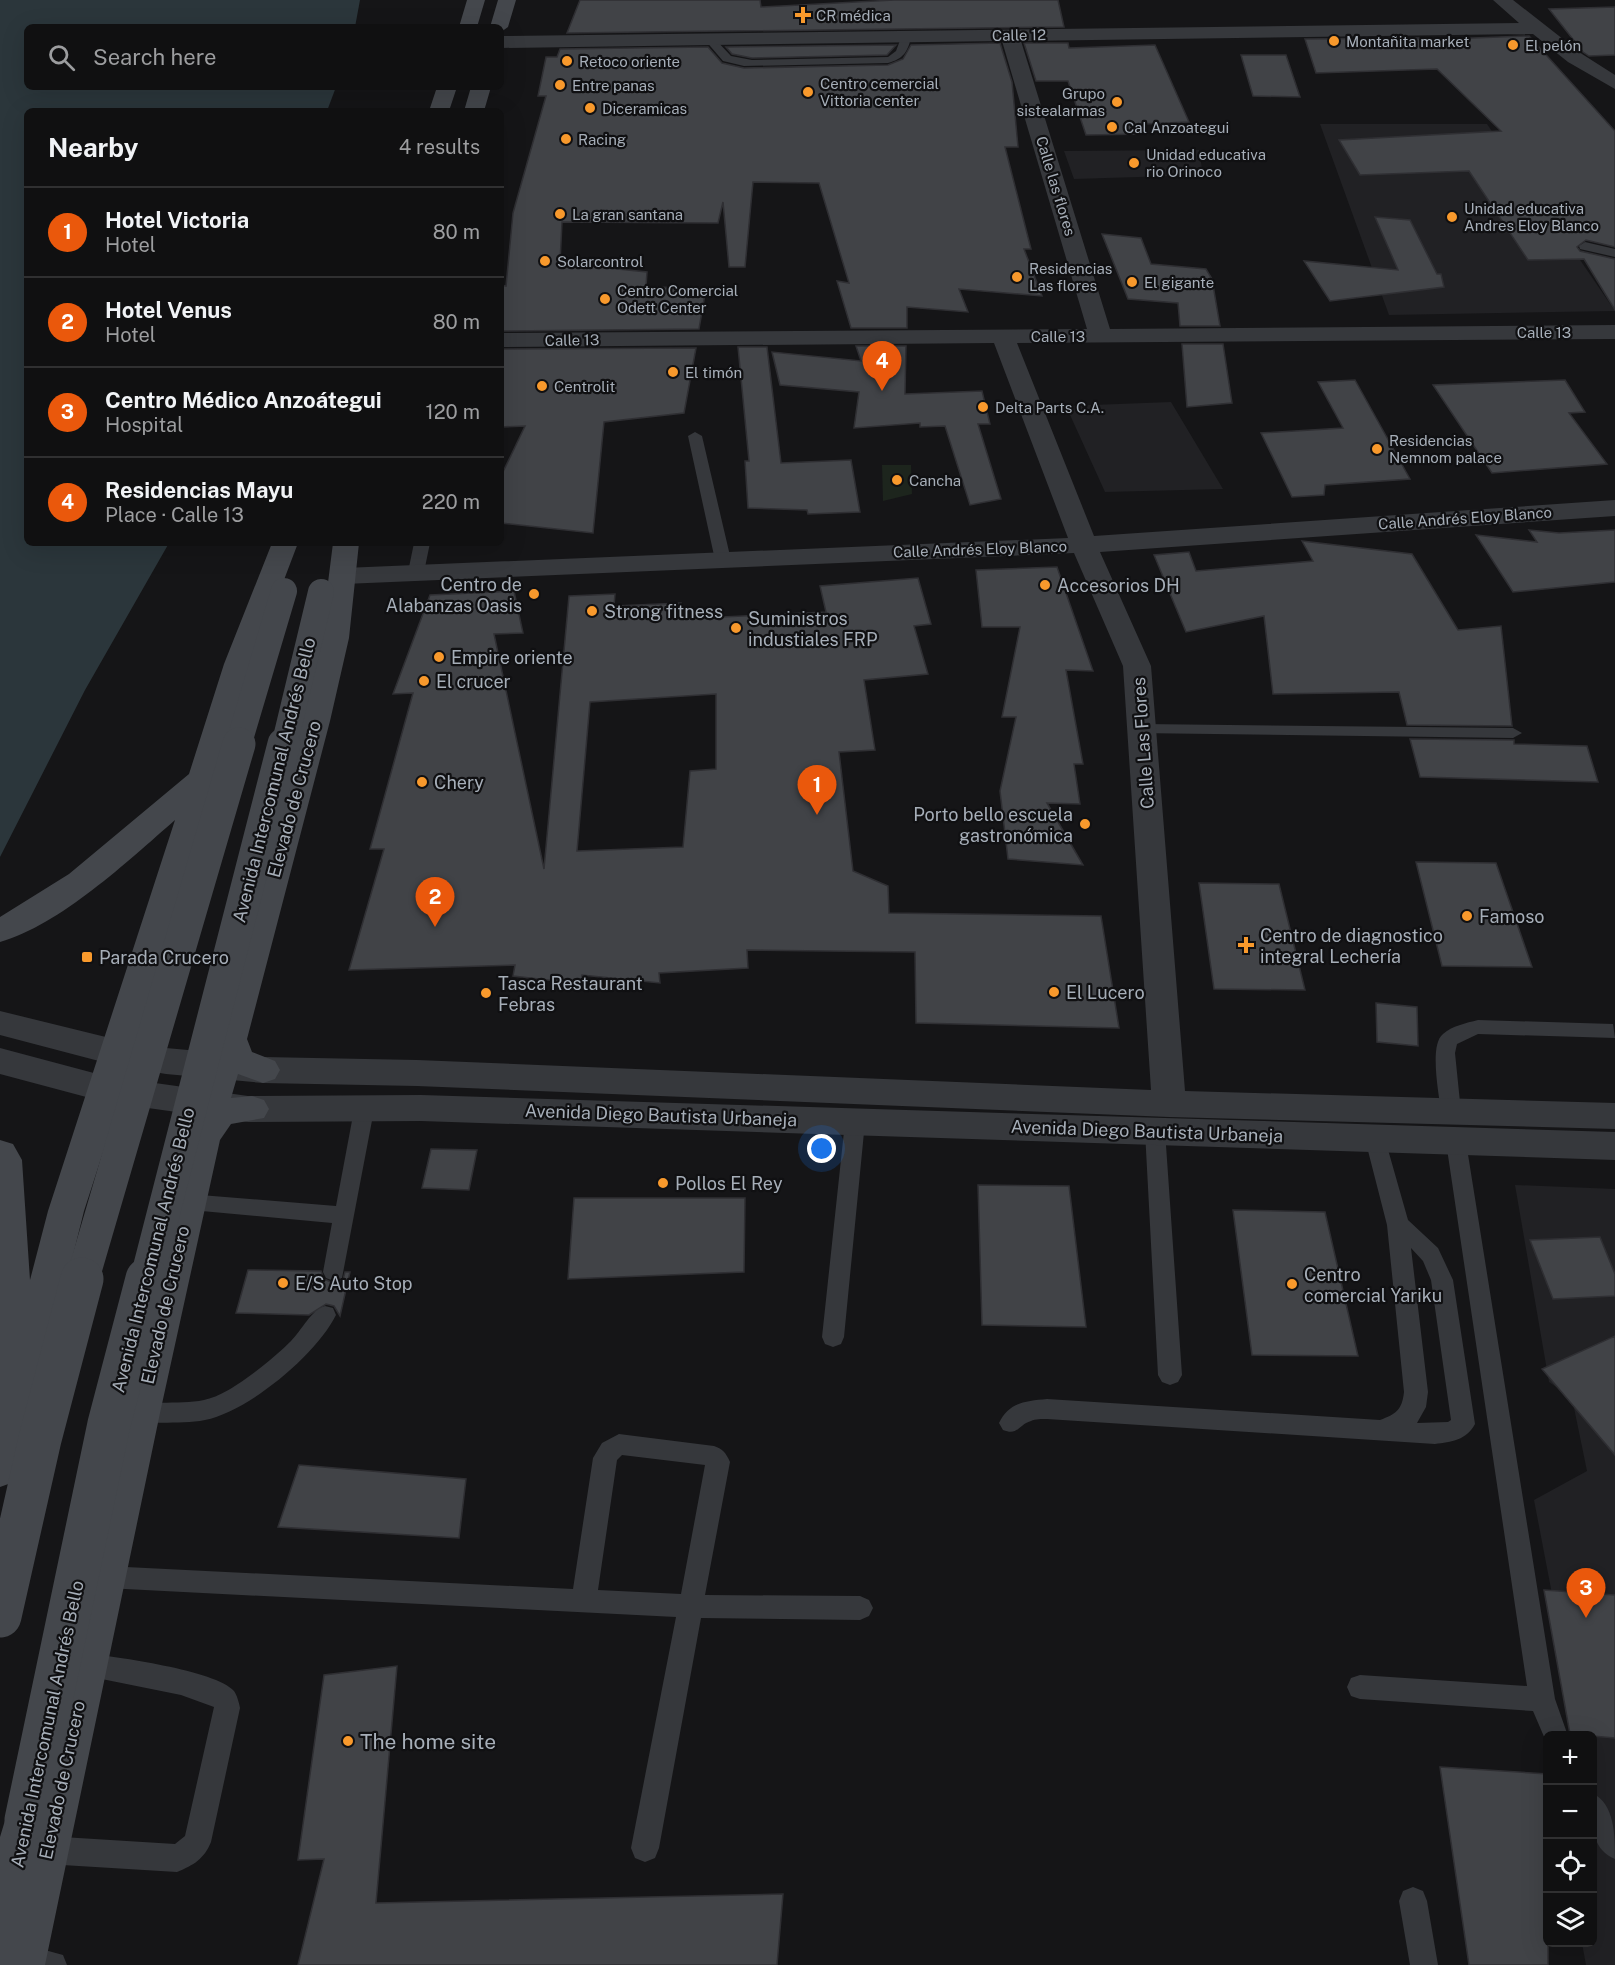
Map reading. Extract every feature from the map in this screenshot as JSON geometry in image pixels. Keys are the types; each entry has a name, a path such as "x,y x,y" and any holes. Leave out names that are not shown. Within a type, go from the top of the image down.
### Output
{"main road":[{"path":"469,24 476,0"},
{"path":"501,24 507,0"},
{"path":"440,108 446,90"},
{"path":"475,108 480,90"},
{"path":"2,1459 66,1211 118,1053 200,781 238,664 284,546"},
{"name":"Avenida Intercomunal Andrés Bello","path":"0,1616 40,1439 104,1198 284,591 292,546"},
{"name":"Avenida Intercomunal Andrés Bello","path":"24,1963 36,1835 109,1424 259,847 333,584 337,546"},
{"name":"Elevado de Crucero","path":"36,1835 86,1665 140,1413 208,1121 316,721 335,638 333,584 345,546"},
{"path":"0,931 24,920 119,854 200,781"},
{"path":"0,1154 4,1160 11,1285 2,1459"}],"street":[{"path":"1502,0 1615,93"},
{"name":"Calle 12","path":"504,42 1538,28"},
{"name":"Calle las flores","path":"1010,35 1101,336"},
{"path":"1575,58 1615,83"},
{"name":"Calle 13","path":"504,340 1615,332"},
{"name":"Calle Las Flores","path":"1003,336 1084,545 1137,666 1162,1118"},
{"name":"Calle Andrés Eloy Blanco","path":"333,584 416,572 1084,545 1615,508"},
{"name":"Avenida Diego Bautista Urbaneja","path":"0,1023 118,1053 166,1061 227,1053 263,1070 417,1073 1162,1118 1454,1127 1615,1146"},
{"name":"Avenida Diego Bautista Urbaneja","path":"0,1061 105,1089 208,1121 252,1109 421,1108 855,1122 1162,1118 1376,1139 1454,1127 1615,1116"}],"lane":[{"path":"1585,246 1615,253"},
{"path":"695,436 723,560"},
{"path":"416,572 421,546"},
{"path":"1142,729 1513,733"},
{"path":"1553,1731 1542,1699 1454,1127 1445,1053 1448,1040 1459,1033 1478,1027 1613,1031"},
{"path":"334,1272 364,1110"},
{"path":"1162,1118 1170,1375"},
{"path":"833,1337 855,1122"},
{"path":"1376,1139 1398,1225 1416,1392 1414,1407 1404,1422 1379,1431"},
{"path":"188,1203 344,1215"},
{"path":"1011,1423 1024,1411 1047,1409 1379,1431 1435,1434 1454,1431 1462,1424 1442,1280 1437,1263 1426,1245 1398,1225"},
{"path":"140,1413 205,1410 230,1401 289,1358 312,1335 325,1315"},
{"path":"584,1599 605,1458 610,1450 619,1444 714,1456 718,1462 645,1848"},
{"path":"106,1577 690,1606 860,1608"},
{"path":"36,1835 177,1858 190,1851 197,1842 227,1708 224,1699 213,1692 162,1678 86,1665"},
{"path":"1360,1687 1542,1699"},
{"path":"1597,1813 1615,1845"},
{"path":"1413,1901 1424,1965"}],"shaded area":[{"path":"0,0 360,0 356,24 24,24 24,90 335,90 328,108 24,108 24,546 167,546 85,690 0,857"},
{"name":"Unidad educativa Andres Eloy Blanco","path":"1320,124 1487,124 1615,311 1389,315"},
{"name":"Unidad educativa rio Orinoco","path":"1199,150 1203,175 1074,179 1064,151"},
{"path":"1171,402 1223,489 1105,492 1066,406"},
{"name":"Cancha","path":"882,465 911,465 912,494 883,501"},
{"path":"1515,1185 1615,1189 1615,1965 1586,1965 1583,1947 1597,1947 1597,1731 1578,1731 1534,1500 1587,1471 1572,1398 1549,1382"}],"building":[{"path":"580,0 760,0 761,7 894,0 1058,0 1064,27 567,33"},
{"path":"1615,7 1615,55 1589,56 1583,52 1549,9"},
{"path":"1529,36 1615,131 1615,247 1586,240 1577,247 1580,251 1615,259 1615,310 1584,259 1528,260 1469,171 1360,175 1339,140 1501,131 1437,69 1316,73 1305,39 1419,38 1420,40"},
{"path":"1000,43 1012,82 1018,147 1005,147 1031,249 1024,249 1042,296 959,289 968,312 907,307 907,328 851,328 837,281 849,283 819,183 753,182 745,267 729,267 723,202 718,223 562,222 560,263 647,272 646,287 706,288 699,329 504,331 504,286 506,286 513,213 546,96 538,96 546,57 557,57 560,49 708,47 722,63 744,68 888,65 903,59 911,45"},
{"path":"1024,43 1068,43 1069,48 1155,45 1189,122 1143,124 1147,134 1086,135 1068,81 1036,81"},
{"path":"896,45 887,55 752,58 732,54 726,47"},
{"path":"1241,55 1286,55 1300,97 1253,96"},
{"path":"1375,217 1410,220 1437,274 1441,274 1444,287 1330,301 1304,261 1398,270"},
{"path":"1102,234 1141,238 1151,264 1206,269 1212,279 1220,326 1180,326 1178,303 1128,299"},
{"path":"1182,344 1223,344 1232,403 1187,407"},
{"path":"856,346 906,346 905,394 982,391 990,424 978,424 1001,499 970,505 945,426 920,427 920,423 854,428 859,392 780,385 772,352 861,361"},
{"path":"738,347 767,347 781,463 851,460 860,512 808,514 807,510 748,508 745,461 749,461"},
{"path":"696,348 684,413 604,422 593,533 504,523 504,470 525,426 504,427 504,349"},
{"path":"1355,380 1410,479 1325,485 1324,495 1292,497 1261,433 1343,428 1318,382"},
{"path":"1565,380 1585,412 1569,413 1607,464 1492,473 1433,385"},
{"path":"1529,530 1559,533 1615,530 1615,582 1513,592 1476,535 1537,542"},
{"path":"1302,541 1412,554 1458,630 1501,626 1512,726 1407,725 1399,692 1273,694 1264,616 1186,632 1154,555 1189,552 1196,571 1313,561"},
{"path":"1057,567 1093,671 1066,670 1083,764 1074,764 1080,804 1047,803 1083,865 1008,859 1000,791 1016,717 1002,717 1020,627 982,627 976,570"},
{"path":"918,578 931,624 914,626 928,674 864,680 875,750 839,752 853,871 888,886 889,913 1101,916 1119,1028 916,1023 915,952 747,950 748,968 659,973 660,983 582,975 582,984 513,976 515,965 349,970 384,849 370,849 413,693 393,694 430,595 514,591 523,633 494,634 544,869 569,596 615,594 614,606 681,603 680,619 826,612 820,586","holes":["716,694 716,769 690,771 683,847 577,851 590,702"]},
{"path":"1410,739 1514,740 1514,744 1587,746 1598,782 1420,777"},
{"path":"1416,862 1496,863 1532,967 1442,966"},
{"path":"1199,883 1279,884 1305,990 1214,989"},
{"path":"1376,1003 1417,1007 1418,1046 1377,1042"},
{"path":"431,1149 477,1150 469,1190 422,1188"},
{"path":"978,1185 1069,1186 1086,1327 982,1325"},
{"path":"574,1198 745,1198 744,1272 568,1279"},
{"name":"Centro comercial Yariku","path":"1233,1210 1325,1212 1358,1356 1252,1355"},
{"path":"1600,1237 1615,1274 1615,1296 1553,1299 1530,1240"},
{"path":"248,1270 321,1271 324,1279 333,1283 343,1280 345,1272 350,1272 340,1316 334,1306 326,1304 309,1315 236,1313"},
{"path":"1615,1336 1615,1455 1542,1369"},
{"path":"299,1465 466,1479 459,1538 278,1527"},
{"path":"1544,1590 1615,1595 1615,1738 1597,1736 1597,1731 1569,1731"},
{"path":"397,1666 376,1903 783,1894 777,1965 298,1965 324,1859 298,1860 324,1675"},
{"path":"1440,1767 1543,1774 1543,1947 1548,1947 1548,1965 1469,1965"}],"place":[{"name":"CR médica","path":"803,15"},
{"name":"Montañita market","path":"1334,41"},
{"name":"El pelón","path":"1513,45"},
{"name":"Retoco oriente","path":"567,61"},
{"name":"Entre panas","path":"560,85"},
{"name":"Centro cemercial Vittoria center","path":"808,92"},
{"name":"Grupo sistealarmas","path":"1117,102"},
{"name":"Diceramicas","path":"590,108"},
{"name":"Cal Anzoategui","path":"1112,127"},
{"name":"Racing","path":"566,139"},
{"name":"Unidad educativa rio Orinoco","path":"1134,163"},
{"name":"La gran santana","path":"560,214"},
{"name":"Unidad educativa Andres Eloy Blanco","path":"1452,217"},
{"name":"Solarcontrol","path":"545,261"},
{"name":"Residencias Las flores","path":"1017,277"},
{"name":"El gigante","path":"1132,282"},
{"name":"Centro Comercial Odett Center","path":"605,299"},
{"name":"El timón","path":"673,372"},
{"name":"Centrolit","path":"542,386"},
{"name":"Residencias Mayu","path":"882,391"},
{"name":"Delta Parts C.A.","path":"983,407"},
{"name":"Residencias Nemnom palace","path":"1377,449"},
{"name":"Cancha","path":"897,480"},
{"name":"Accesorios DH","path":"1045,585"},
{"name":"Centro de Alabanzas Oasis","path":"534,594"},
{"name":"Strong fitness","path":"592,611"},
{"name":"Suministros industiales FRP","path":"736,628"},
{"name":"Empire oriente","path":"439,657"},
{"name":"El crucer","path":"424,681"},
{"name":"Chery","path":"422,782"},
{"name":"Hotel Victoria","path":"817,815"},
{"name":"Porto bello escuela gastronómica","path":"1085,824"},
{"name":"Famoso","path":"1467,916"},
{"name":"Hotel Venus","path":"435,927"},
{"name":"Centro de diagnostico integral Lechería","path":"1246,945"},
{"name":"Parada Crucero","path":"87,957"},
{"name":"El Lucero","path":"1054,992"},
{"name":"Tasca Restaurant Febras","path":"486,993"},
{"name":"Pollos El Rey","path":"663,1183"},
{"name":"E/S Auto Stop","path":"283,1283"},
{"name":"Centro comercial Yariku","path":"1292,1284"},
{"name":"Centro Médico Anzoátegui","path":"1586,1618"},
{"name":"The home site","path":"348,1741"}]}
